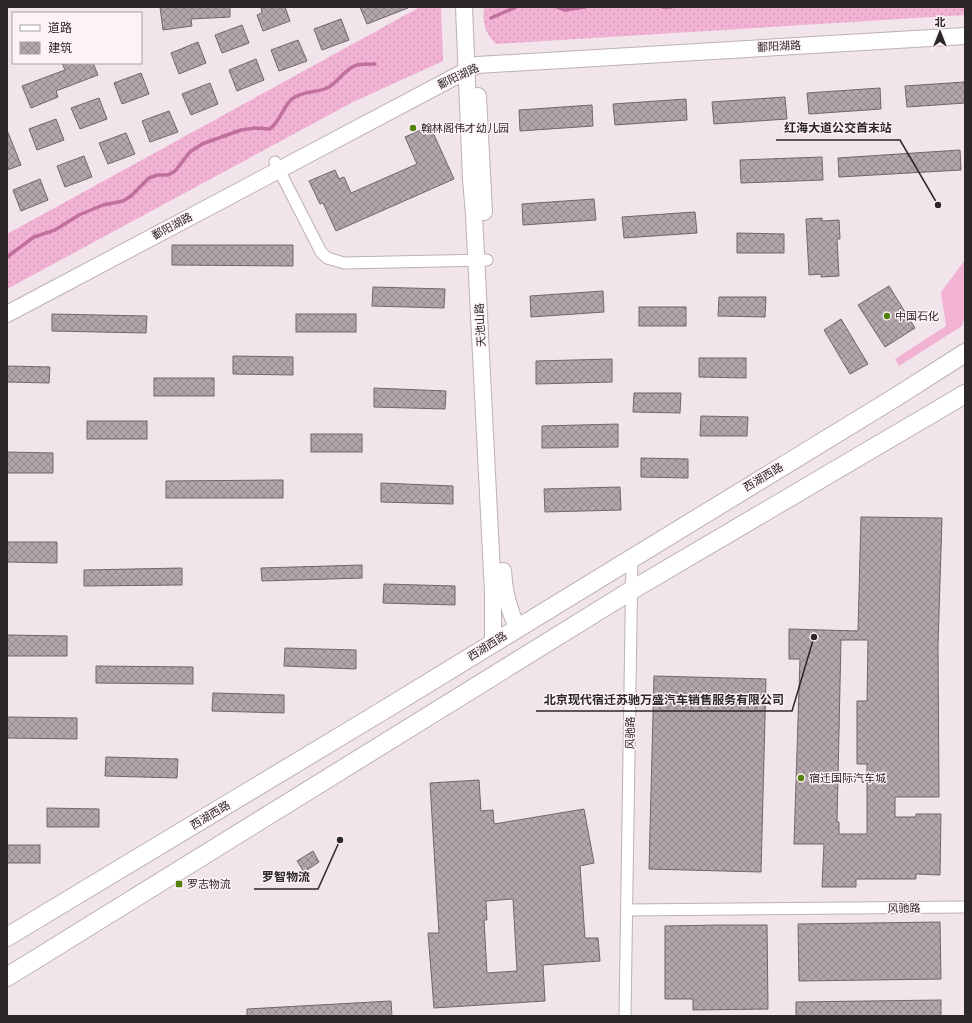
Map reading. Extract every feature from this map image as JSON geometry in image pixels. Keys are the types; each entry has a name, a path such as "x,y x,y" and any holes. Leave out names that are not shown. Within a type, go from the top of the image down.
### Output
{"main road":[{"name":"西湖西路","path":"7,937 384,710 492,642 896,397 965,353"},
{"path":"7,977 632,590 965,394"}],"street":[{"name":"天池山路","path":"464,7 471,63 482,261 504,592 509,611 517,627"},
{"name":"天池山路","path":"471,63 473,7"},
{"name":"鄱阳湖路","path":"7,304 276,166 471,63 965,28"},
{"name":"鄱阳湖路","path":"471,63 965,36"},
{"name":"鄱阳湖路","path":"7,314 276,166"},
{"path":"276,166 316,244 327,258 344,263 482,261"},
{"name":"天池山路","path":"482,261 494,593 492,642"},
{"name":"风驰路","path":"625,1016 632,557"},
{"name":"风驰路","path":"627,910 965,907"}],"shaded area":[{"path":"420,7 441,7 443,61 353,102 7,289 7,234"},
{"path":"484,7 965,7 965,15 496,44 489,36 485,27 483,18"},
{"path":"965,260 964,320 962,326 899,366 895,359 946,326 941,292"}],"building":[{"path":"160,7 230,7 230,17 191,19 192,26 163,30"},
{"path":"261,7 285,7 290,21 263,31 257,15 262,13"},
{"path":"360,7 408,7 408,8 367,24"},
{"path":"341,19 349,40 322,50 314,29"},
{"path":"242,25 249,43 222,53 215,35"},
{"path":"298,40 307,61 279,71 271,50"},
{"path":"198,42 206,63 179,74 171,53"},
{"path":"256,59 264,80 237,91 229,70"},
{"path":"62,64 93,64 98,75 56,91 58,97 31,108 22,86 65,70"},
{"path":"141,73 149,94 122,104 114,83"},
{"path":"965,82 965,103 907,107 905,86"},
{"path":"210,83 218,104 191,115 182,94"},
{"path":"880,88 881,109 809,114 807,93"},
{"path":"785,97 787,119 714,124 712,102"},
{"path":"99,98 107,119 80,129 71,108"},
{"path":"686,99 687,120 615,125 613,104"},
{"path":"592,105 593,126 520,131 519,110"},
{"path":"169,111 178,132 150,142 142,121"},
{"path":"56,119 64,140 37,150 29,129"},
{"path":"430,126 454,179 336,231 323,203 320,204 309,181 335,170 339,179 344,177 351,193 417,164 405,137"},
{"path":"7,130 21,165 7,170"},
{"path":"126,133 135,154 108,164 99,143"},
{"path":"960,150 961,170 839,177 838,158"},
{"path":"84,156 92,177 65,187 57,166"},
{"path":"822,157 823,180 741,183 740,160"},
{"path":"40,179 48,200 21,211 13,190"},
{"path":"594,199 596,220 523,225 522,204"},
{"path":"695,212 697,233 624,238 622,217"},
{"path":"822,218 822,221 839,220 840,239 837,239 839,276 821,277 821,274 809,275 806,219"},
{"path":"737,233 784,234 784,253 737,253"},
{"path":"172,245 293,245 293,266 172,265"},
{"name":"中国石化","path":"889,286 915,328 885,347 858,305"},
{"path":"373,287 445,289 444,308 372,306"},
{"path":"603,291 604,312 531,317 530,296"},
{"path":"719,297 766,297 765,317 718,316"},
{"path":"639,307 686,307 686,326 639,326"},
{"path":"52,314 147,316 146,333 52,331"},
{"path":"296,314 356,314 356,332 296,332"},
{"path":"841,319 868,364 850,374 824,330"},
{"path":"233,356 293,357 293,375 233,374"},
{"path":"699,358 746,358 746,378 699,377"},
{"path":"612,359 612,382 536,384 536,361"},
{"path":"7,366 50,367 49,383 7,382"},
{"path":"154,378 214,378 214,396 154,396"},
{"path":"374,388 446,391 445,409 374,407"},
{"path":"634,393 681,393 680,413 633,412"},
{"path":"701,416 748,417 747,436 700,436"},
{"path":"87,421 147,421 147,439 87,439"},
{"path":"618,424 618,447 542,448 542,426"},
{"path":"311,434 362,434 362,452 311,452"},
{"path":"7,452 53,453 53,473 7,473"},
{"path":"641,458 688,459 688,478 641,477"},
{"path":"283,480 283,498 166,498 166,481"},
{"path":"381,483 453,486 453,504 381,502"},
{"path":"620,487 621,510 545,512 544,489"},
{"path":"861,517 942,518 938,646 939,797 895,797 895,817 916,817 916,814 941,814 940,875 916,874 916,879 856,879 856,887 822,887 824,844 794,844 800,659 789,659 789,629 858,631","holes":["841,640 868,640 867,701 857,701 857,764 867,764 867,834 839,834 839,822 837,822"]},
{"path":"7,542 57,542 57,563 7,562"},
{"path":"362,565 362,578 262,581 261,568"},
{"path":"182,568 182,585 84,586 84,570"},
{"path":"384,584 455,586 455,605 383,603"},
{"path":"7,635 67,636 67,656 7,656"},
{"path":"285,648 356,650 356,669 284,666"},
{"path":"96,666 193,667 193,684 96,683"},
{"path":"654,676 766,679 761,872 649,869"},
{"path":"213,693 284,695 284,713 212,711"},
{"path":"7,717 77,718 77,739 7,738"},
{"path":"106,757 178,759 177,778 105,776"},
{"path":"479,780 481,811 493,810 494,824 584,809 594,863 580,866 585,938 598,938 600,961 543,965 545,1001 434,1008 428,933 439,933 430,783","holes":["513,899 517,971 487,973 484,920 487,920 486,901"]},
{"path":"47,808 99,809 99,827 47,827"},
{"path":"7,845 40,845 40,863 7,863"},
{"path":"313,851 319,862 304,872 297,861"},
{"path":"940,922 941,979 799,981 798,924"},
{"path":"767,925 768,1009 693,1010 693,999 665,999 665,926"},
{"path":"941,1000 941,1016 796,1016 796,1002"},
{"path":"391,1001 392,1016 247,1016 247,1009"}],"waterway":[{"path":"491,18 516,7"},
{"path":"557,7 565,10 585,7"},
{"path":"663,7 671,7"},
{"path":"7,257 34,237 55,230 79,215 103,205 123,201 131,196 149,178 157,175 168,175 175,171 190,152 202,144 241,130 255,128 270,129 277,122 286,106 296,96 327,88 353,67 375,64"}],"place":[{"name":"翰林阁伟才幼儿园","path":"413,128"},
{"name":"红海大道公交首末站","path":"938,205"},
{"name":"中国石化","path":"887,316"},
{"name":"北京现代宿迁苏驰万盛汽车销售服务有限公司","path":"814,637"},
{"name":"宿迁国际汽车城","path":"801,778"},
{"name":"罗智物流","path":"340,840"},
{"name":"罗志物流","path":"179,884"}]}
